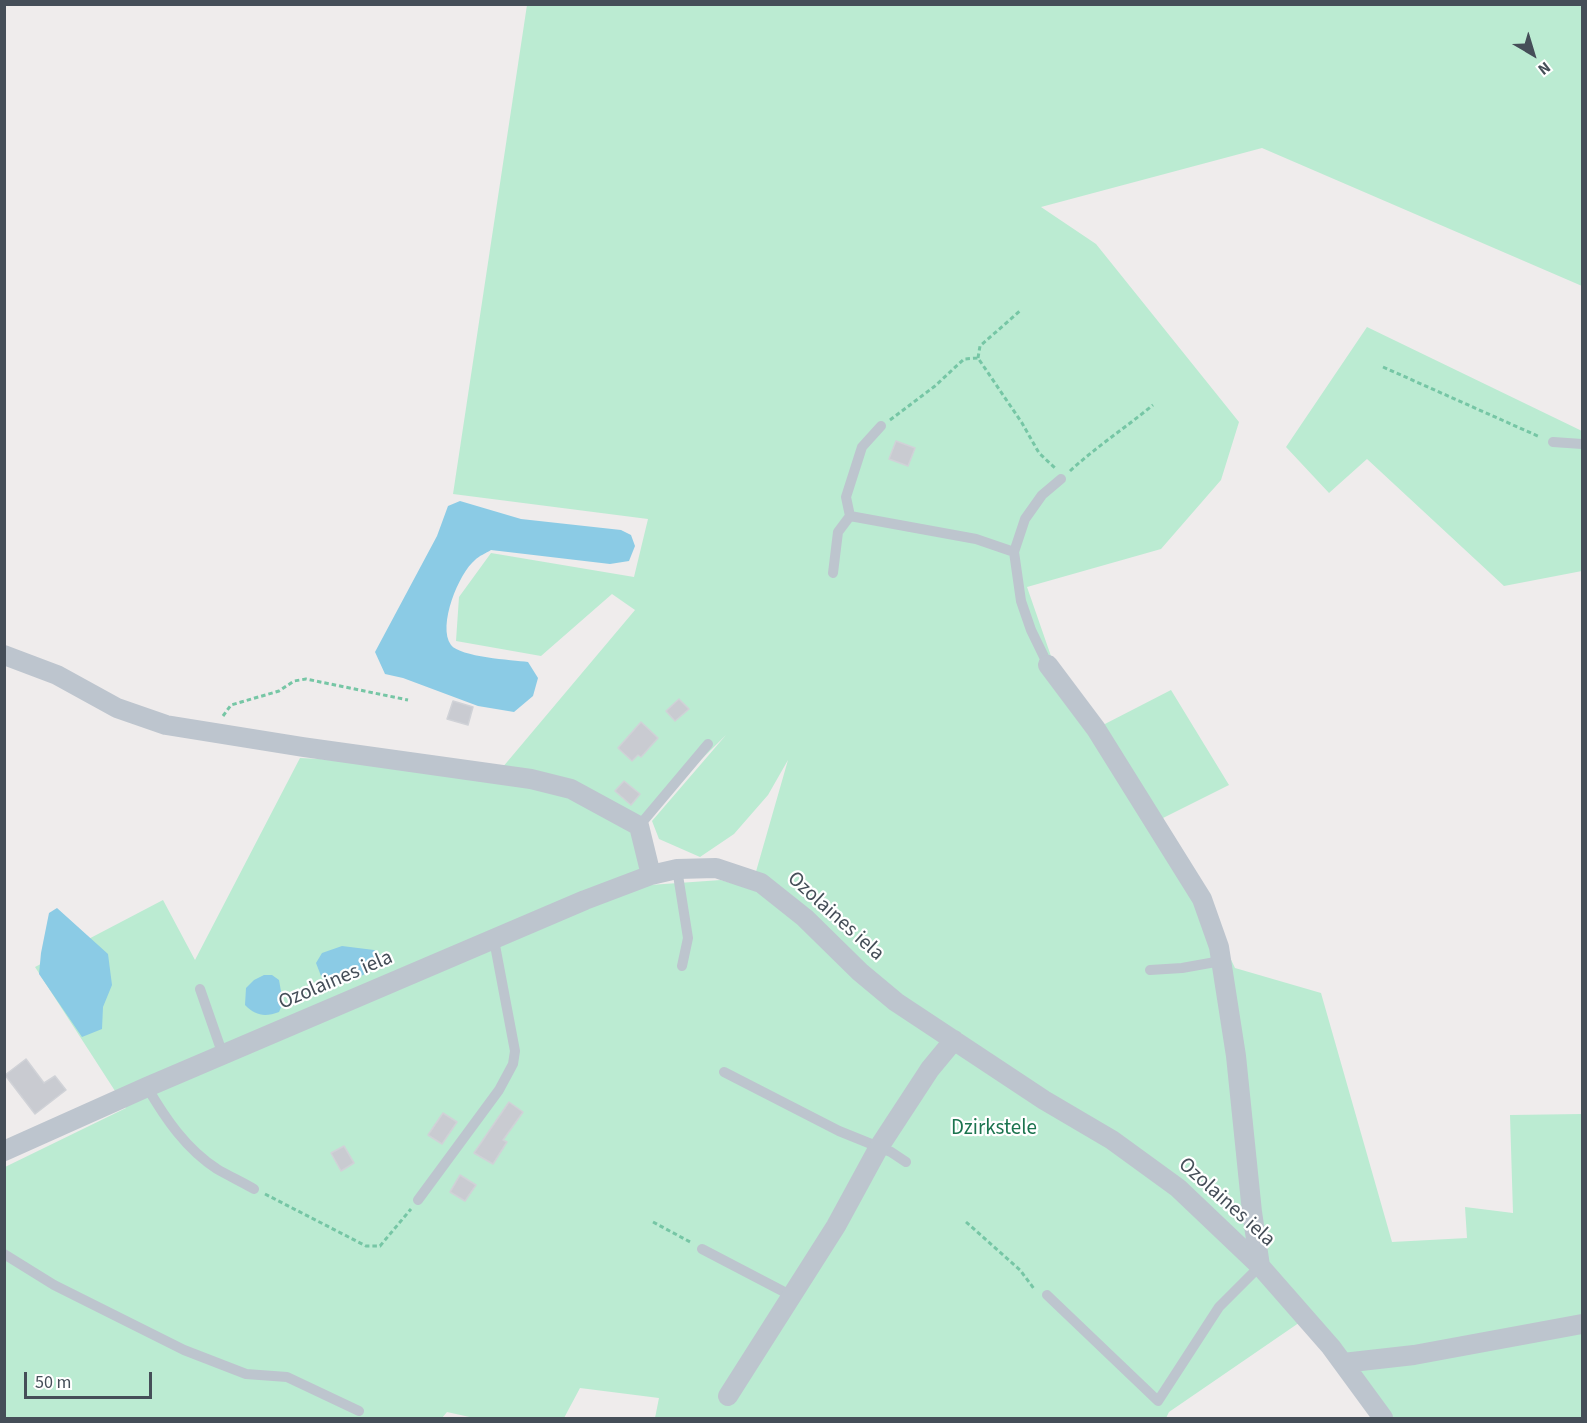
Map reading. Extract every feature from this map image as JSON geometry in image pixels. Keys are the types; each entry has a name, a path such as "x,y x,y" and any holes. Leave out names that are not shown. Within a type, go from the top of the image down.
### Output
{"street":[{"path":"4,654 57,675 117,708 165,724 303,747 531,779 571,789 639,826 651,875"},
{"path":"1048,665 1096,729 1202,899 1219,947 1236,1056 1252,1212 1260,1266"},
{"name":"Ozolaines iela","path":"4,1151 147,1087 585,900 651,875 677,869 716,868 761,883 805,918 860,972 896,1002 1044,1100 1112,1140 1178,1188 1260,1266 1343,1363 1383,1419"},
{"path":"728,1396 836,1226 879,1147 930,1069 954,1040"},
{"path":"1343,1363 1414,1355 1582,1324"}],"lane":[{"path":"832,573 838,532 850,516 846,497 862,447 881,426"},
{"path":"1553,442 1582,444"},
{"path":"1048,665 1031,630 1021,602 1014,552 1025,519 1042,495 1061,479"},
{"path":"850,516 976,538 1014,552"},
{"path":"639,826 708,744"},
{"path":"677,869 688,938 682,966"},
{"path":"418,1200 499,1090 513,1064 515,1051 494,940"},
{"path":"1150,970 1182,968 1221,961"},
{"path":"200,988 222,1055"},
{"path":"724,1072 839,1131 879,1147 906,1162"},
{"path":"147,1087 165,1118 189,1145 215,1168 254,1189"},
{"path":"702,1249 792,1296"},
{"path":"4,1254 54,1285 184,1350 246,1374 287,1377 359,1411"},
{"path":"1047,1295 1158,1401 1219,1307 1260,1266"}],"path":[{"path":"1021,310 980,346 978,357 1039,453 1061,479 1094,449 1118,434 1153,405"},
{"path":"881,426 935,386 964,359 978,357"},
{"path":"1383,367 1553,442"},
{"path":"225,735 223,714 231,705 279,691 294,681 306,679 408,700"},
{"path":"254,1189 366,1246 380,1246 418,1200"},
{"path":"654,1222 702,1249"},
{"path":"966,1222 1020,1270 1032,1289 1047,1295"}],"green space":[{"name":"Dzirkstele","path":"527,5 1582,5 1582,286 1262,148 1041,207 1096,244 1239,422 1221,480 1161,549 1027,587 1052,659 1101,726 1171,690 1229,785 1163,818 1235,968 1321,993 1392,1242 1467,1238 1465,1207 1513,1213 1510,1115 1582,1114 1582,1418 1378,1418 1306,1318 1169,1412 1166,1418 655,1418 659,1398 580,1388 564,1418 474,1418 447,1412 442,1418 5,1418 5,1167 126,1108 35,967 163,900 195,960 300,758 502,768 635,610 612,594 541,656 456,641 459,597 491,553 634,577 648,519 453,494","holes":["726,735 652,821 659,839 700,857 734,834 768,795 788,760 751,889 721,880 650,885 635,825"]},
{"path":"1367,327 1582,431 1582,571 1504,586 1367,459 1329,493 1286,447"}],"water":[{"path":"460,501 521,519 621,530 631,535 635,546 629,561 610,564 491,550 469,567 452,600 448,613 447,636 451,645 465,652 528,662 538,678 533,696 514,712 478,706 403,678 385,674 375,652 437,536 448,506"},
{"path":"57,908 108,954 112,985 103,1007 102,1029 82,1037 39,974 49,913"},
{"path":"342,946 374,950 381,955 381,962 377,968 355,979 334,981 321,976 316,963 322,953"},
{"path":"264,975 272,975 279,980 283,1003 279,1012 269,1015 253,1011 245,1005 246,988 254,980"}],"building":[{"path":"896,441 915,448 908,466 889,459"},
{"path":"679,699 689,709 675,721 666,711"},
{"path":"453,701 473,707 468,725 447,719"},
{"path":"641,722 658,738 641,757 638,755 632,761 618,748"},
{"path":"624,781 640,794 631,805 615,791"},
{"path":"26,1059 44,1083 55,1076 66,1090 35,1114 5,1075"},
{"path":"509,1102 523,1112 503,1140 507,1142 493,1164 474,1153"},
{"path":"443,1113 457,1122 442,1144 428,1135"},
{"path":"344,1146 354,1163 341,1171 331,1153"},
{"path":"460,1175 476,1185 465,1201 450,1192"}]}
